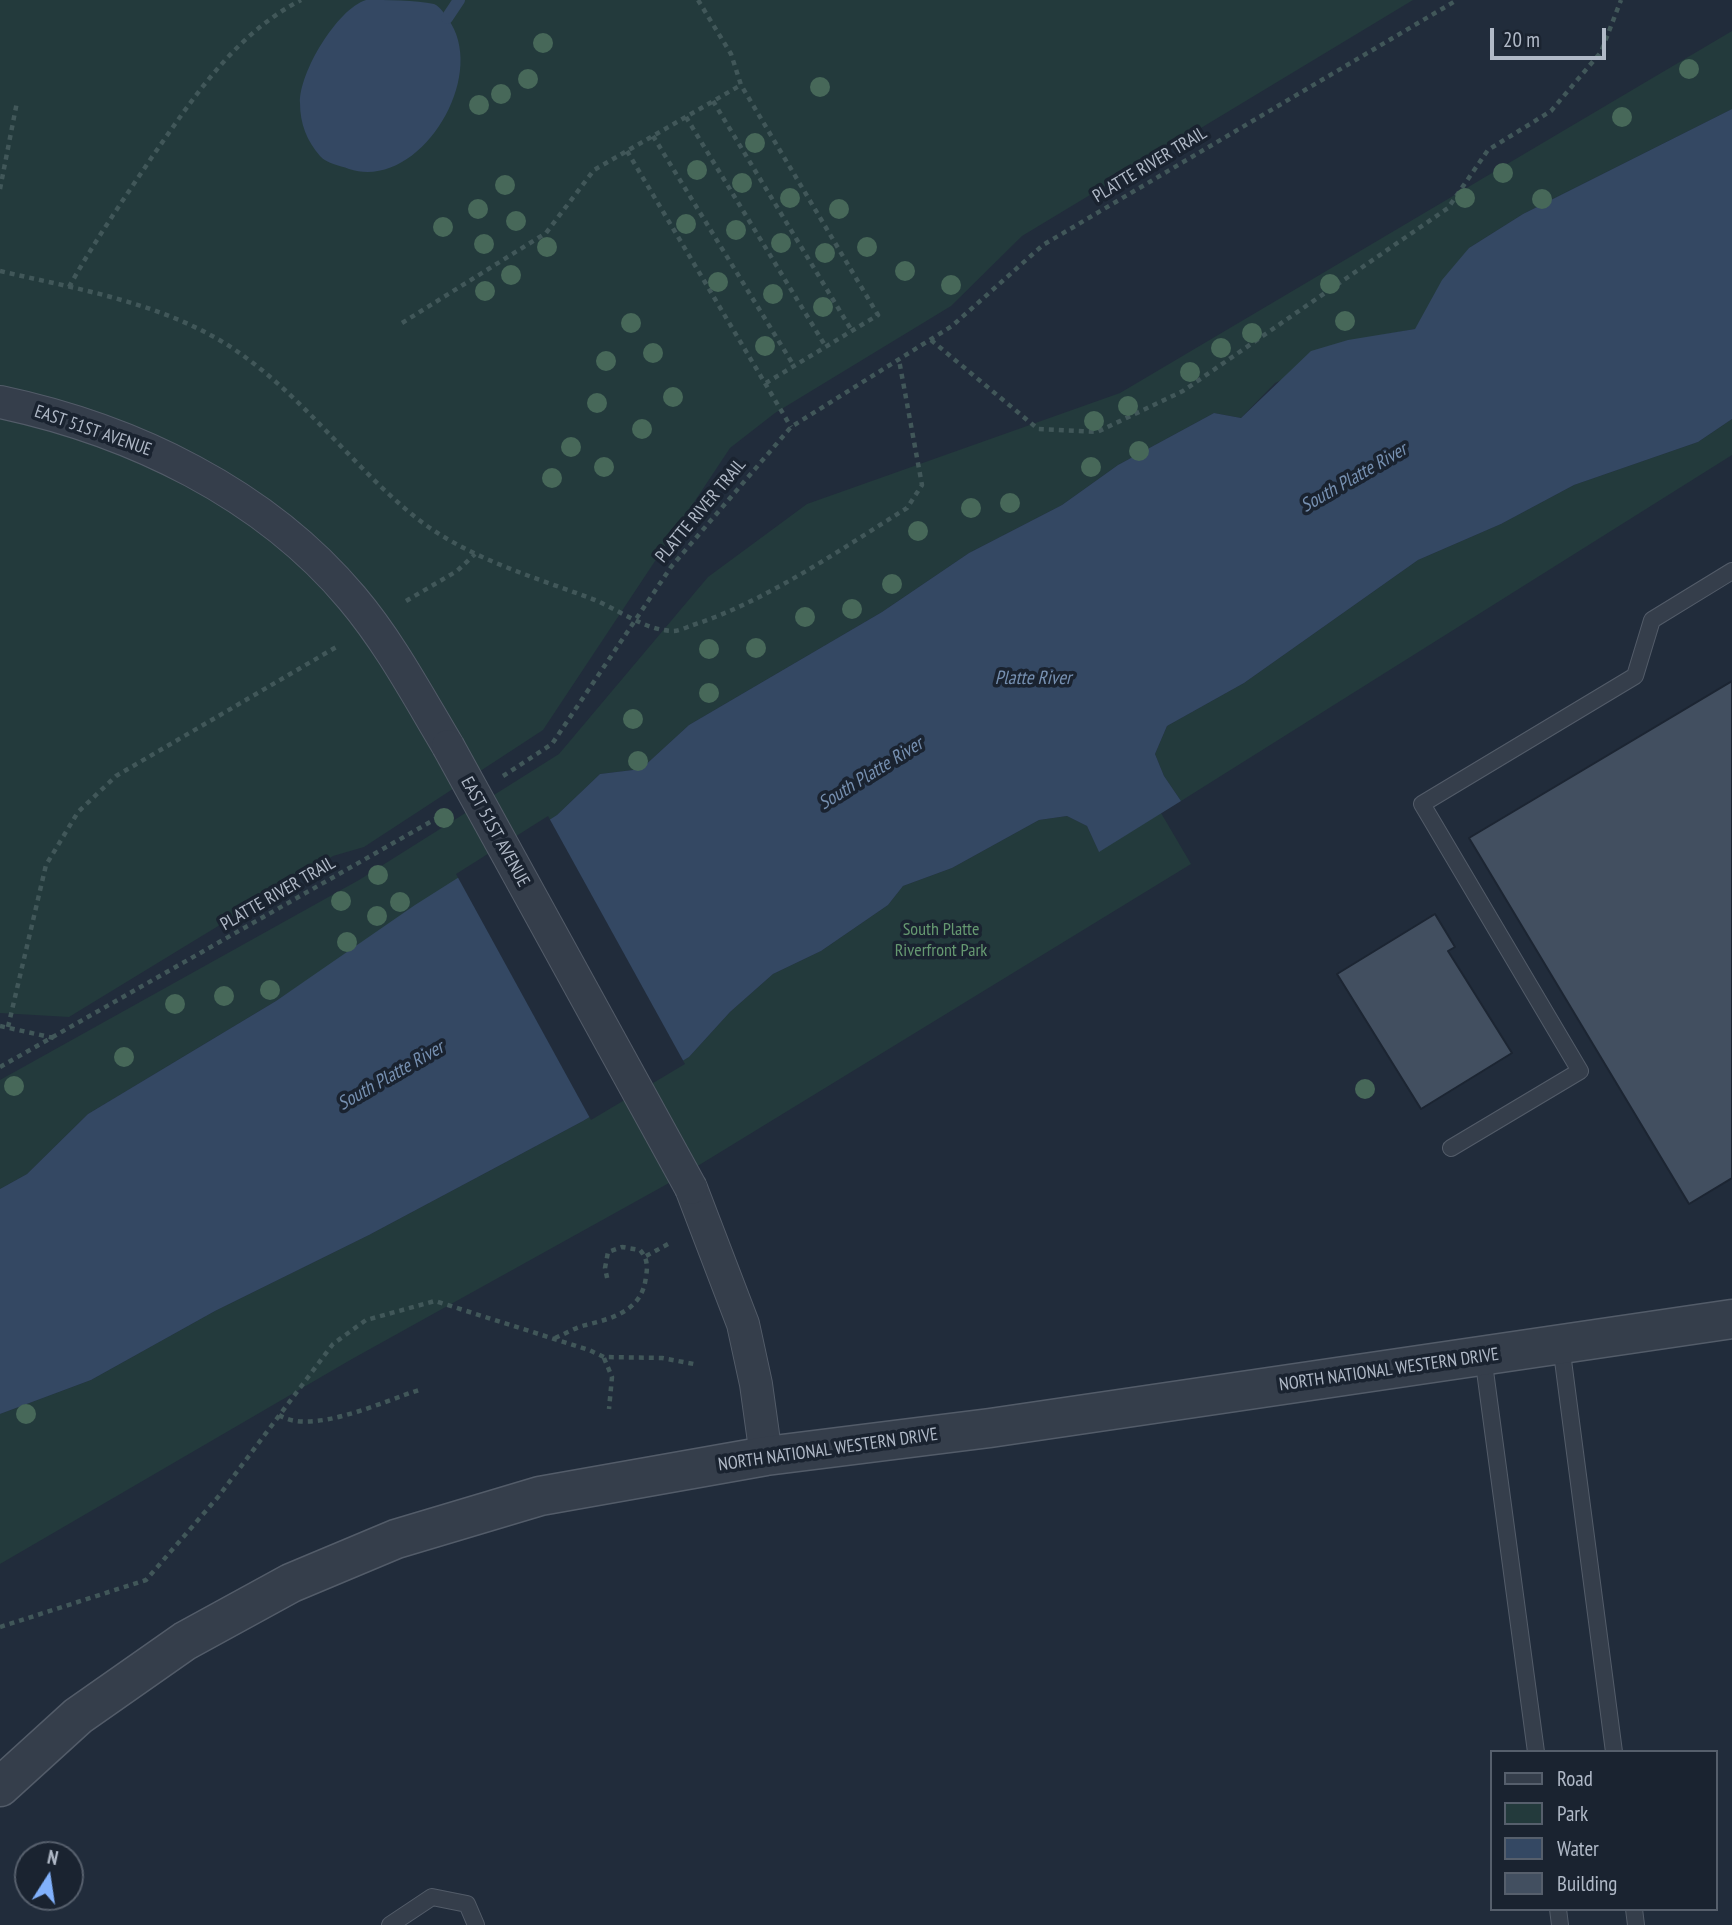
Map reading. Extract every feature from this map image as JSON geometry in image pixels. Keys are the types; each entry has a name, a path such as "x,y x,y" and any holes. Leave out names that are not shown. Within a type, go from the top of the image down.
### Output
{"street":[{"name":"EAST 51ST AVENUE","path":"0,402 33,409 142,445 248,503 299,544 352,598 397,659 448,746 691,1188 743,1324 756,1384 766,1456"},
{"name":"NORTH NATIONAL WESTERN DRIVE","path":"0,1787 78,1716 185,1641 290,1583 396,1539 540,1496 766,1456 990,1428 1732,1319"}],"lane":[{"path":"1451,1148 1580,1071 1422,804 1635,676 1652,620 1732,571"},
{"path":"1561,1345 1614,1750"},
{"path":"1483,1356 1536,1750"},
{"path":"390,1925 432,1897 467,1904 476,1925"}],"path":[{"path":"69,287 98,235 198,90 230,53 264,23 301,0"},
{"path":"698,0 732,54 741,85 878,315 765,383"},
{"name":"PLATTE RIVER TRAIL","path":"496,780 552,744 671,567 791,427 952,326 1043,245 1449,2 1457,0"},
{"path":"931,340 1038,429 1097,432 1182,391 1448,208 1488,150 1551,111 1601,52 1621,0"},
{"path":"402,323 546,233 594,170 741,85"},
{"path":"712,101 852,331"},
{"path":"0,189 17,102"},
{"path":"686,117 826,346"},
{"path":"653,136 794,366"},
{"path":"627,151 791,427"},
{"path":"0,271 139,304 224,343 264,370 411,513 443,536 475,554 600,602 633,621 674,631 725,615 907,508 922,485 899,360"},
{"path":"406,601 457,571 475,554"},
{"path":"8,1027 46,866 78,812 116,776 338,646"},
{"name":"PLATTE RIVER TRAIL","path":"0,1067 55,1038 451,809"},
{"path":"0,1026 55,1038"},
{"path":"646,1256 670,1243"},
{"path":"554,1339 583,1325 619,1317 631,1307 646,1282 646,1256 632,1247 608,1252 605,1268 608,1282"},
{"path":"0,1627 146,1580 218,1497 333,1343 366,1320 435,1301 604,1357 662,1358 694,1364"},
{"path":"604,1357 612,1377 609,1409"},
{"path":"279,1415 300,1424 324,1420 419,1390"}],"green space":[{"path":"0,0 1413,0 1022,236 951,306 775,413 730,448 543,730 364,847 333,856 69,1017 0,1013"},
{"path":"1732,31 1732,109 1523,214 1469,248 1415,329 1383,335 1275,383 1241,418 1214,413 1118,465 1062,505 969,553 882,612 689,725 641,769 600,774 557,815 276,1001 88,1114 27,1174 0,1189 0,1080 359,880 559,754 708,577 807,504 1120,393"},
{"path":"1732,419 1732,455 1181,801 1164,776 1155,754 1167,726 1244,683 1418,560 1501,524 1574,485 1698,442"},
{"name":"South Platte Riverfront Park","path":"1161,813 1191,864 678,1178 352,1359 0,1564 0,1414 91,1380 215,1311 369,1235 583,1121 689,1057 730,1012 773,974 821,951 888,905 903,886 952,868 1039,820 1067,816 1087,826 1099,851"}],"water":[{"path":"366,0 434,4 448,19 459,43 460,70 454,98 440,124 422,147 400,163 375,171 349,169 323,159 308,138 300,111 301,90 322,44 343,16"},
{"name":"Platte River","path":"1732,109 1732,419 1698,442 1574,485 1501,524 1418,560 1244,683 1167,726 1155,754 1164,776 1181,801 1099,852 1087,826 1067,816 1039,820 952,868 903,886 888,905 821,951 773,974 730,1012 689,1057 583,1121 369,1235 215,1311 91,1380 0,1414 0,1189 27,1174 88,1114 276,1001 415,905 557,815 600,774 641,769 689,725 882,612 969,553 1062,505 1118,465 1214,413 1241,418 1311,351 1348,340 1415,329 1442,280 1469,248 1523,214"}],"pier":[{"path":"548,816 685,1064 591,1120 456,874"}],"building":[{"path":"1732,681 1732,1178 1689,1204 1469,838"},
{"path":"1435,914 1455,947 1448,951 1512,1053 1421,1109 1337,974"}],"waterway":[{"path":"447,18 459,0"}],"water label":[{"name":"South Platte River","path":"1354,478"},
{"name":"South Platte River","path":"871,774"},
{"name":"South Platte River","path":"391,1076"}]}
